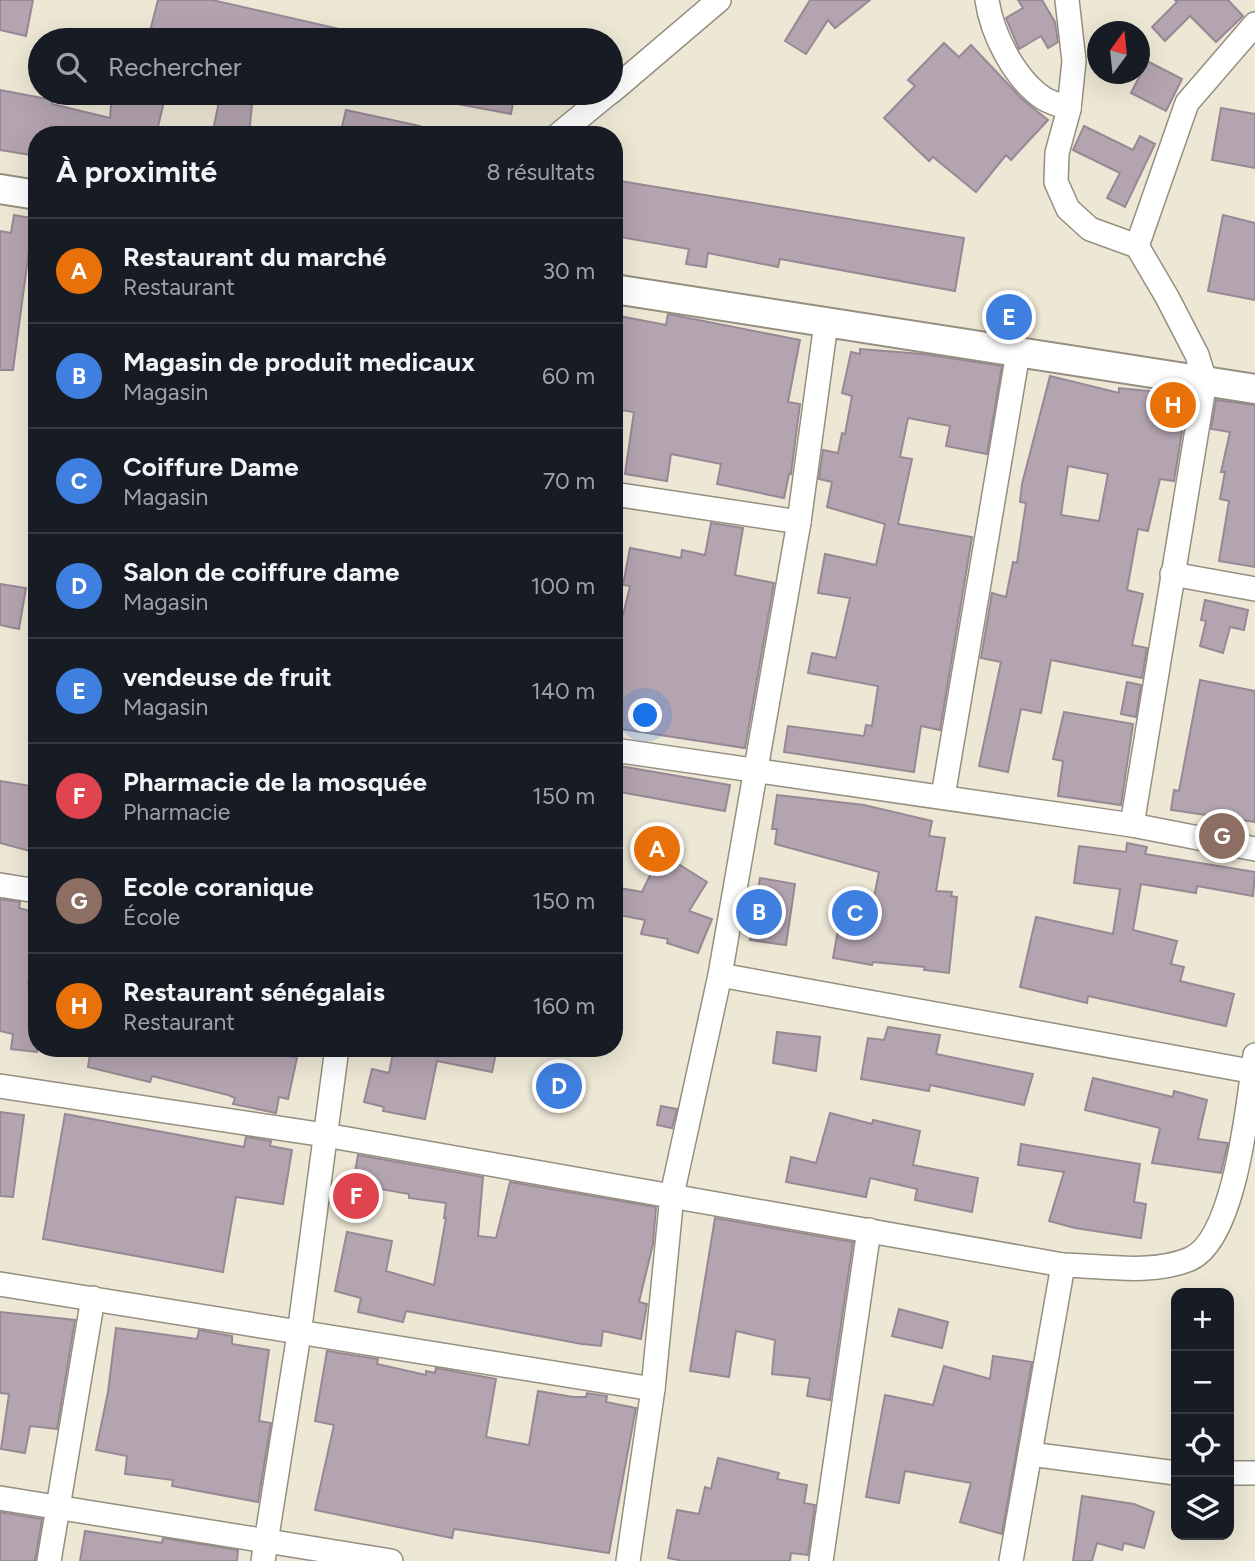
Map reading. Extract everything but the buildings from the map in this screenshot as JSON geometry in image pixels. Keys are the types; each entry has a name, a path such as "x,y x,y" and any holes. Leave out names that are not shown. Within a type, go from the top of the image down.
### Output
{"street":[{"path":"623,81 719,0"},
{"path":"987,0 990,19 1020,74 1043,98 1069,109"},
{"path":"1067,0 1074,61 1069,109 1057,153 1056,182 1068,209 1090,229 1137,246 1197,355 1205,381 1132,825"},
{"path":"1137,246 1187,103 1255,24"},
{"path":"569,126 594,105"},
{"path":"0,188 28,193"},
{"path":"623,290 1255,388"},
{"path":"628,1561 653,1389 672,1195 720,975 799,522 826,323"},
{"path":"943,796 1018,353"},
{"path":"623,495 799,522"},
{"path":"1172,574 1255,589"},
{"path":"623,751 1132,825 1255,849"},
{"path":"0,885 28,890"},
{"path":"0,1086 325,1135 1063,1265 1151,1268 1192,1258 1215,1237 1230,1202 1254,1066 720,975"},
{"path":"265,1552 299,1334 336,1057"},
{"path":"821,1561 869,1230"},
{"path":"1011,1561 1063,1265"},
{"path":"0,1284 653,1389"},
{"path":"49,1561 93,1298"},
{"path":"1030,1454 1171,1472"},
{"path":"1234,1473 1255,1473"},
{"path":"0,1498 59,1507 265,1552 391,1561"}],"place":[{"name":"vendeuse de fruit","path":"1009,317"},
{"name":"Restaurant sénégalais","path":"1173,405"},
{"name":"Ecole coranique","path":"1222,836"},
{"name":"Restaurant du marché","path":"657,849"},
{"name":"Magasin de produit medicaux","path":"759,912"},
{"name":"Coiffure Dame","path":"855,913"},
{"name":"Salon de coiffure dame","path":"559,1086"},
{"name":"Pharmacie de la mosquée","path":"356,1196"}]}
